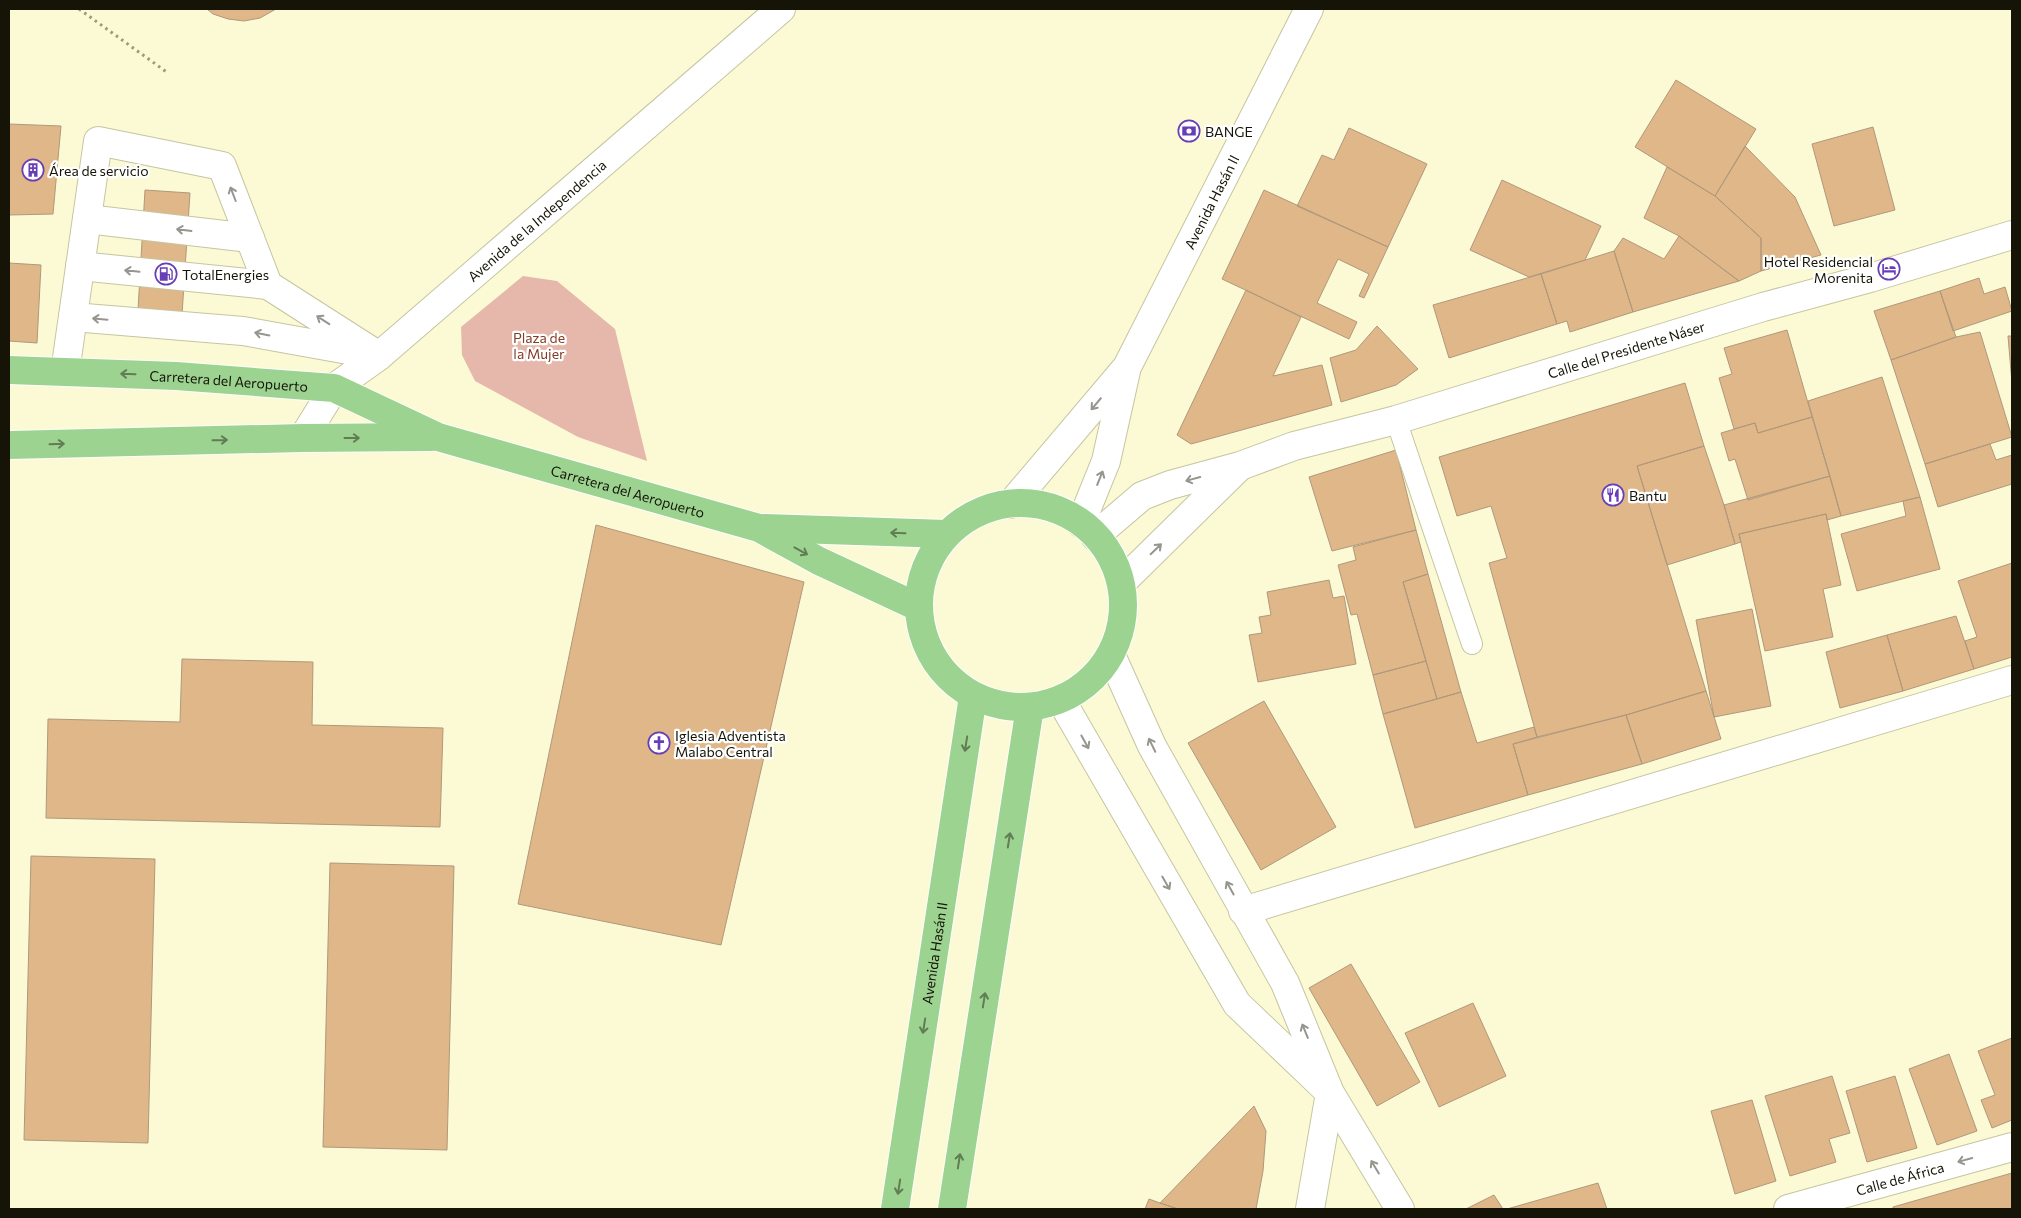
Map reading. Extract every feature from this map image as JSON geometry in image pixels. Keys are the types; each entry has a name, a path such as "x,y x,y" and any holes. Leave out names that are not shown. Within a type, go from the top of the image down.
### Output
{"main road":[{"name":"Carretera del Aeropuerto","path":"9,370 176,376 334,388 438,437 759,528 818,561 918,607"},
{"name":"Carretera del Aeropuerto","path":"9,445 303,438 438,437"},
{"path":"1011,504 1036,504 1060,511 1088,529 1112,558 1121,583 1122,616 1120,632 1111,655 1097,673 1080,688 1061,700 1030,707 1001,706 973,696 950,680 934,659 922,635 918,607 921,581 931,556 947,534 965,519 988,509 1011,504"},
{"name":"Carretera del Aeropuerto","path":"759,528 947,534"},
{"name":"Avenida Hasán II","path":"896,1209 973,696"},
{"path":"952,1209 1030,707"}],"street":[{"name":"Avenida de la Independencia","path":"303,438 334,388 378,356 781,9"},
{"name":"Avenida Hasán II","path":"1011,504 1127,367 1309,9"},
{"path":"65,372 98,141 222,166 268,285"},
{"path":"87,219 250,238"},
{"name":"Calle del Presidente Náser","path":"1088,529 1142,496 1170,485 1240,466 1294,446 1396,420 1764,307 1870,278 2012,234"},
{"path":"80,266 268,285 378,356"},
{"path":"73,317 243,330 378,356"},
{"name":"Avenida Hasán II","path":"1088,529 1106,461 1127,367"},
{"name":"Calle del Presidente Náser","path":"1121,583 1240,466"},
{"path":"1111,655 1152,746 1243,912 1285,983 1330,1093 1400,1209"},
{"path":"1243,912 2012,680"},
{"path":"1061,700 1237,1004 1330,1093"},
{"path":"1310,1209 1330,1093"},
{"name":"Calle de África","path":"1788,1209 2012,1148"}],"lane":[{"path":"1396,420 1472,644"}],"path":[{"path":"79,9 168,73"}],"green space":[{"name":"Plaza de la Mujer","path":"523,276 557,281 615,329 647,461 578,437 475,381 462,355 461,327"}],"building":[{"path":"207,9 276,9 260,18 244,21 228,19 213,14"},
{"path":"1676,80 1756,129 1715,196 1635,147"},
{"name":"Área de servicio","path":"9,124 61,126 53,214 9,215"},
{"path":"1873,127 1895,210 1834,226 1812,144"},
{"path":"1349,128 1427,164 1388,247 1297,206 1322,155 1334,160"},
{"path":"1745,146 1795,197 1821,255 1761,271 1761,238 1715,196"},
{"path":"1667,167 1715,196 1761,238 1761,271 1739,281 1679,236 1644,218"},
{"path":"1502,180 1601,226 1585,260 1529,277 1470,250"},
{"path":"145,190 190,193 181,330 137,327"},
{"path":"1264,190 1388,247 1364,298 1359,296 1369,274 1338,259 1317,303 1357,322 1349,339 1222,279"},
{"path":"1679,236 1739,281 1633,312 1614,251 1623,238 1664,259"},
{"path":"1614,251 1633,312 1570,332 1567,321 1557,324 1541,274"},
{"path":"9,263 41,265 37,343 9,341"},
{"path":"1541,274 1557,324 1449,358 1433,305"},
{"path":"1979,278 1984,294 2005,287 2012,311 1953,331 1940,291"},
{"path":"1246,290 1301,317 1273,376 1322,365 1332,405 1191,444 1177,435"},
{"path":"1940,291 1956,337 1891,360 1874,311"},
{"path":"1377,326 1418,369 1396,385 1341,402 1330,358 1356,350"},
{"path":"1787,330 1812,417 1758,433 1755,423 1734,429 1719,378 1732,374 1724,348"},
{"path":"1980,332 2012,437 1925,464 1891,360 1956,337"},
{"path":"2008,336 2012,336 2012,383"},
{"path":"1882,377 1920,497 1841,516 1808,401"},
{"path":"1685,383 1704,446 1637,466 1706,691 1626,715 1537,737 1489,563 1507,558 1491,506 1457,516 1439,457"},
{"path":"1812,417 1830,476 1748,500 1735,459 1729,461 1721,433 1755,423 1758,433"},
{"path":"1990,444 1996,460 2012,455 2012,484 1938,507 1925,464"},
{"path":"1704,446 1735,544 1667,565 1637,466"},
{"path":"1396,450 1416,530 1332,551 1309,477"},
{"path":"1830,476 1841,516 1827,520 1826,514 1739,534 1741,542 1735,544 1724,505"},
{"path":"1920,497 1940,569 1857,591 1841,534 1906,516 1903,501"},
{"path":"1826,514 1841,585 1823,589 1833,637 1765,651 1739,534"},
{"name":"Iglesia Adventista Malabo Central","path":"596,525 804,582 721,945 518,904"},
{"path":"1416,530 1428,574 1403,582 1426,661 1373,675 1357,614 1351,615 1338,565 1356,560 1353,547"},
{"path":"2012,563 2012,657 1974,669 1965,641 1977,637 1958,581"},
{"path":"1428,574 1461,692 1437,699 1403,582"},
{"path":"1329,580 1333,598 1344,596 1356,664 1258,682 1249,635 1262,633 1259,617 1271,615 1267,592"},
{"path":"1752,609 1771,706 1714,717 1696,620"},
{"path":"1956,616 1974,669 1903,691 1887,635"},
{"path":"1887,635 1903,691 1840,708 1826,652"},
{"path":"182,659 313,662 312,725 443,728 440,827 46,818 48,719 180,722"},
{"path":"1426,661 1437,699 1383,714 1373,675"},
{"path":"1706,691 1721,739 1642,764 1626,715"},
{"path":"1461,692 1477,743 1534,727 1537,737 1513,744 1528,795 1415,828 1383,714"},
{"path":"1264,701 1336,827 1261,870 1188,743"},
{"path":"1626,715 1642,764 1528,795 1513,744"},
{"path":"31,856 155,859 148,1143 24,1140"},
{"path":"330,863 454,866 447,1150 323,1147"},
{"path":"1351,964 1420,1082 1377,1106 1309,988"},
{"path":"1473,1003 1506,1076 1439,1107 1405,1033"},
{"path":"2012,1038 2012,1120 1992,1128 1981,1100 1995,1095 1978,1051"},
{"path":"1949,1054 1977,1131 1937,1145 1909,1069"},
{"path":"1832,1076 1850,1133 1829,1139 1836,1162 1790,1176 1765,1096"},
{"path":"1895,1076 1917,1148 1867,1162 1846,1091"},
{"path":"1752,1100 1776,1181 1735,1194 1711,1111"},
{"path":"1254,1106 1266,1131 1263,1171 1256,1209 1178,1209 1160,1203"},
{"path":"2012,1173 2012,1209 1893,1209 1893,1207"},
{"path":"1598,1183 1607,1209 1507,1209"},
{"path":"1494,1195 1503,1209 1466,1209"},
{"path":"1149,1199 1160,1203 1178,1209 1145,1209"}],"place":[{"name":"BANGE","path":"1189,131"},
{"name":"Área de servicio","path":"33,170"},
{"name":"Hotel Residencial Morenita","path":"1889,269"},
{"name":"TotalEnergies","path":"166,274"},
{"name":"Bantu","path":"1613,495"},
{"name":"Iglesia Adventista Malabo Central","path":"659,743"}]}
